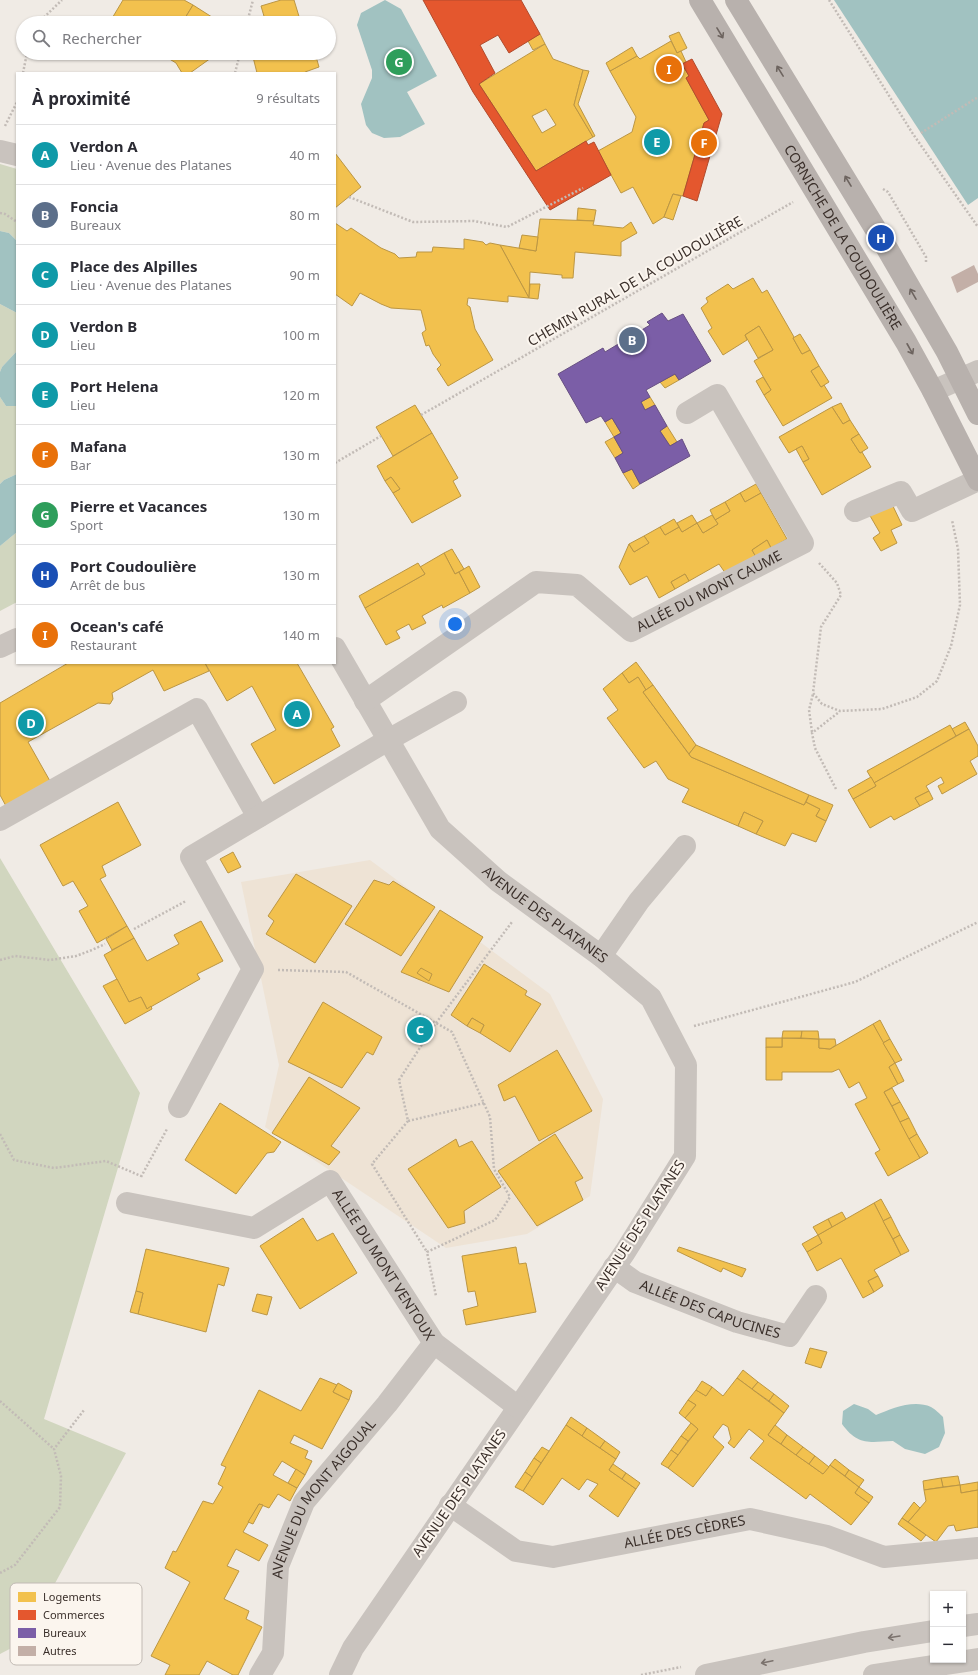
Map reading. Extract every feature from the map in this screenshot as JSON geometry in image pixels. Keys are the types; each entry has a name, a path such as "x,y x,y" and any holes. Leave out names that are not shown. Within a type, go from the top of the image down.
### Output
{"main road":[{"name":"CORNICHE DE LA COUDOULIÈRE","path":"700,0 816,190 906,342 933,391 978,480"},
{"path":"736,0 881,238 946,352 969,375 978,414"}],"street":[{"path":"0,151 16,155"},
{"path":"933,391 969,375"},
{"path":"687,413 717,395 802,543"},
{"path":"855,511 901,492 912,511 978,480"},
{"name":"ALLÉE DU MONT CAUME","path":"364,701 536,582 577,585 631,631 802,543"},
{"path":"0,647 16,639"},
{"name":"AVENUE DES PLATANES","path":"336,650 364,701 440,829 498,881 601,956 651,998 686,1064 685,1156 625,1252 352,1648 340,1675"},
{"path":"179,1107 253,969 191,857 388,740 456,702"},
{"path":"0,820 197,709 258,817"},
{"path":"601,956 639,901 685,846"},
{"name":"ALLÉE DU MONT VENTOUX","path":"127,1203 254,1228 330,1181 434,1343 518,1407"},
{"name":"ALLÉE DES CAPUCINES","path":"614,1267 635,1282 737,1322 789,1336 816,1296"},
{"name":"AVENUE DU MONT AIGOUAL","path":"260,1675 273,1653 278,1566 304,1502 386,1404 434,1343"},
{"name":"ALLÉE DES CÈDRES","path":"450,1505 516,1551 553,1557 750,1519 827,1536 884,1557 978,1548"},
{"path":"966,1626 978,1624"},
{"path":"706,1675 864,1642 930,1631"},
{"path":"352,1648 355,1675"},
{"path":"874,1675 978,1659"}],"path":[{"path":"45,16 62,0"},
{"path":"249,16 253,0"},
{"path":"829,0 913,134 978,227"},
{"path":"23,72 26,60"},
{"path":"235,72 238,60"},
{"path":"921,133 978,96"},
{"path":"3,128 16,104"},
{"path":"349,197 413,222 474,221 507,226 583,188"},
{"name":"CHEMIN RURAL DE LA COUDOULIÈRE","path":"421,415 816,190"},
{"path":"0,213 5,214 16,221"},
{"path":"336,462 381,436"},
{"path":"813,693 822,704 840,712 882,709 917,697 937,681 951,646 960,605 958,549 946,494"},
{"path":"802,543 837,583 841,594 820,627 813,693 809,710 815,748 836,789"},
{"path":"812,733 840,712"},
{"path":"134,929 209,889"},
{"path":"408,1121 399,1080 436,1023 527,902"},
{"path":"670,1033 855,982 978,922"},
{"path":"0,960 16,956 50,960 76,956 105,944"},
{"path":"253,969 346,972 452,1032 490,1117 494,1169 510,1197 496,1220 427,1252"},
{"path":"417,1315 437,1301 427,1252 372,1164 408,1121 484,1103"},
{"path":"127,1203 179,1107"},
{"path":"0,1134 14,1160 54,1168 106,1161 142,1176"},
{"path":"0,1401 54,1449 61,1476 60,1507 15,1565 0,1573"},
{"path":"54,1449 84,1410"}],"green space":[{"path":"0,164 16,169 16,240 9,233 0,231"},
{"path":"0,304 16,312 16,352 2,367 0,372"},
{"path":"0,397 6,406 16,406 16,474 4,480 0,484"},
{"path":"16,533 16,603 0,611 0,546"},
{"path":"0,858 140,1093 44,1419 126,1453 55,1583 10,1583 10,1649 0,1654"}],"shaded area":[{"path":"370,860 550,994 603,1099 590,1196 527,1234 446,1248 265,1127 279,1065 241,882"}],"water":[{"path":"385,0 401,9 437,76 407,92 425,124 400,137 384,138 372,133 366,125 361,104 372,78 372,70 357,25 361,13"},
{"path":"834,0 978,0 978,198 968,205"},
{"path":"0,231 9,233 16,240 16,312 0,304"},
{"path":"16,352 16,406 6,406 0,397 0,372 2,367"},
{"path":"16,474 16,533 0,546 0,484 4,480"},
{"path":"854,1404 868,1409 876,1415 910,1404 931,1407 943,1417 945,1433 939,1447 925,1454 905,1449 893,1441 864,1441 853,1436 842,1424 843,1411"}],"building: Logements":[{"path":"123,0 184,0 193,5 186,16 113,16"},
{"path":"281,0 294,0 299,16 264,16 261,6"},
{"path":"193,5 210,16 186,16"},
{"path":"679,32 687,48 677,53 669,36"},
{"path":"540,34 545,44 533,50 528,41"},
{"path":"671,41 677,53 681,51 686,62 682,64 689,76 686,78 709,120 704,123 683,196 673,194 664,217 653,224 633,187 621,193 598,151 632,132 636,117 610,71 637,56 640,59"},
{"path":"545,44 553,59 583,70 574,105 593,137 536,171 479,84","holes":["546,109 556,125 542,133 532,116"]},
{"path":"632,47 637,56 610,71 606,63"},
{"path":"171,60 208,60 191,72 181,72 176,63"},
{"path":"254,60 317,60 319,67 305,72 257,72"},
{"path":"583,70 589,71 578,104 595,136 593,137 574,105"},
{"path":"336,154 361,187 336,207"},
{"path":"673,194 681,196 673,220 664,217"},
{"path":"578,208 596,210 594,221 577,220"},
{"path":"540,219 594,221 593,225 623,228 631,222 637,233 621,242 621,256 575,252 573,278 562,278 562,275 530,272 529,298 500,245 536,251"},
{"path":"336,224 347,231 351,228 381,248 395,254 399,258 416,257 417,252 432,252 433,247 464,249 464,239 483,242 486,245 490,243 500,245 529,298 508,296 508,302 468,298 467,305 470,307 475,329 493,360 448,386 437,369 441,365 433,354 429,345 426,346 422,333 426,330 421,310 391,308 360,293 352,306 336,295"},
{"path":"522,235 538,237 536,251 519,248"},
{"path":"753,278 762,293 767,290 802,354 810,350 819,366 811,371 821,387 824,385 832,398 783,426 764,395 771,390 754,361 773,350 759,326 745,335 747,340 723,355 708,331 712,328 701,308 708,302 706,298 728,284 733,289"},
{"path":"530,284 540,284 538,299 529,298"},
{"path":"759,326 773,350 758,358 745,335"},
{"path":"800,334 810,350 802,354 793,338"},
{"path":"819,366 829,382 821,387 811,371"},
{"path":"675,374 679,380 665,388 660,382"},
{"path":"763,377 771,390 764,395 756,381"},
{"path":"650,397 655,405 645,410 641,402"},
{"path":"841,403 850,420 843,424 832,407"},
{"path":"415,405 432,433 393,456 376,427"},
{"path":"832,407 843,424 850,420 859,434 851,439 860,453 862,452 871,467 822,495 803,462 809,459 802,446 789,453 779,437"},
{"path":"612,418 621,433 614,437 605,422"},
{"path":"667,426 677,442 670,446 660,431"},
{"path":"432,433 458,478 453,481 461,496 412,523 393,493 400,489 391,477 385,481 377,466"},
{"path":"859,434 868,448 860,453 851,439"},
{"path":"614,437 623,453 615,458 605,442"},
{"path":"802,446 809,459 803,462 796,449"},
{"path":"632,469 640,484 633,489 623,473"},
{"path":"391,477 400,489 393,493 385,481"},
{"path":"756,484 761,493 745,502 740,493"},
{"path":"740,493 745,502 761,493 787,539 771,548 767,540 752,550 756,557 726,574 719,564 689,581 685,574 671,582 675,589 659,598 647,576 630,585 619,567 629,544 634,552 649,543 644,536 660,527 665,535 679,527 682,532 697,523 703,533 718,524 715,520 730,511 725,502"},
{"path":"725,502 730,511 715,520 710,510"},
{"path":"891,502 902,525 891,530 897,543 881,551 873,538 880,533 869,514"},
{"path":"692,515 697,523 682,532 677,523"},
{"path":"712,515 718,524 703,533 697,523"},
{"path":"674,519 679,527 665,535 660,527"},
{"path":"644,536 649,543 634,552 629,544"},
{"path":"767,540 771,548 756,557 752,550"},
{"path":"452,549 464,569 455,574 444,553"},
{"path":"444,553 455,574 459,572 470,593 443,608 442,605 422,616 426,623 412,630 409,624 396,631 400,638 386,645 365,608 425,574 420,567"},
{"path":"418,563 425,574 365,608 359,596"},
{"path":"469,566 480,587 470,593 459,572"},
{"path":"685,574 689,581 675,589 671,582"},
{"path":"636,662 653,685 646,690 638,677 629,683 622,673"},
{"path":"66,664 206,664 209,671 164,691 153,670 112,693 113,699 110,704 98,703 28,742 50,781 6,806 0,795 0,703"},
{"path":"206,664 298,664 334,727 331,729 340,746 274,784 251,744 276,730 252,686 227,701"},
{"path":"622,673 629,683 638,677 646,690 643,692 691,757 804,805 806,802 820,809 816,816 826,821 816,842 792,833 785,846 756,834 763,821 744,812 738,826 682,802 689,789 668,779 656,761 644,768 607,718 618,710 603,689"},
{"path":"653,685 696,745 689,754 643,692"},
{"path":"965,722 969,729 956,736 952,729"},
{"path":"950,725 956,736 874,783 867,771"},
{"path":"969,729 978,746 978,756 970,761 977,774 942,794 938,786 944,783 941,777 926,786 929,791 915,798 920,806 894,820 891,816 870,828 853,799 876,786 874,783"},
{"path":"696,745 809,795 804,805 691,757 689,754"},
{"path":"871,777 876,786 853,799 848,790"},
{"path":"929,791 933,799 920,806 915,798"},
{"path":"809,795 833,805 826,821 816,816 820,809 806,802"},
{"path":"118,802 141,845 102,866 106,876 100,879 127,926 97,943 79,911 88,906 73,881 63,886 40,845"},
{"path":"744,812 763,821 756,834 738,826"},
{"path":"233,852 241,867 228,873 220,859"},
{"path":"296,874 352,906 315,963 266,934 274,921 268,916"},
{"path":"374,880 389,885 393,881 435,907 401,956 345,924"},
{"path":"440,910 483,937 449,992 401,972"},
{"path":"201,921 223,961 197,974 200,979 147,1009 141,997 129,1002 104,955 134,938 147,961 179,944 174,935"},
{"path":"127,926 134,938 112,950 106,939"},
{"path":"484,964 527,991 525,995 541,1004 510,1052 480,1033 484,1025 472,1018 467,1026 451,1015"},
{"path":"421,968 432,974 429,981 417,973"},
{"path":"117,979 129,1002 141,997 147,1009 151,1006 152,1009 125,1024 103,986"},
{"path":"323,1002 382,1037 373,1055 367,1052 342,1088 288,1062"},
{"path":"472,1018 484,1025 480,1033 467,1026"},
{"path":"880,1020 890,1039 883,1043 873,1024"},
{"path":"873,1024 895,1063 889,1067 898,1084 884,1092 920,1158 888,1176 875,1153 880,1150 855,1104 867,1098 859,1082 849,1088 839,1069 832,1072 782,1072 782,1080 766,1080 766,1047 782,1047 782,1038 819,1039 819,1048 830,1049"},
{"path":"783,1031 802,1031 801,1038 782,1038"},
{"path":"802,1031 818,1031 819,1039 801,1038"},
{"path":"766,1038 782,1038 782,1047 766,1047"},
{"path":"819,1039 835,1039 836,1045 830,1049 819,1048"},
{"path":"890,1039 902,1060 895,1063 883,1043"},
{"path":"557,1050 592,1111 539,1141 515,1096 504,1101 498,1085"},
{"path":"895,1063 904,1081 898,1084 889,1067"},
{"path":"309,1077 360,1108 331,1146 340,1152 329,1165 272,1133"},
{"path":"892,1088 900,1102 892,1106 884,1092"},
{"path":"900,1102 909,1118 900,1122 892,1106"},
{"path":"220,1103 281,1142 274,1152 267,1153 236,1194 185,1160"},
{"path":"909,1118 917,1134 909,1139 900,1122"},
{"path":"555,1134 583,1178 575,1182 583,1200 537,1226 498,1171"},
{"path":"917,1134 928,1153 920,1158 909,1139"},
{"path":"456,1139 459,1147 472,1141 501,1187 464,1211 465,1223 448,1228 408,1169"},
{"path":"881,1199 891,1217 883,1221 874,1203"},
{"path":"874,1203 901,1255 874,1270 878,1276 868,1281 874,1292 863,1298 841,1258 817,1271 807,1252 822,1243 818,1235"},
{"path":"842,1212 846,1219 832,1227 828,1219"},
{"path":"891,1217 900,1235 893,1239 883,1221"},
{"path":"303,1218 317,1241 333,1233 357,1273 300,1309 260,1246"},
{"path":"828,1219 832,1227 818,1235 813,1227"},
{"path":"818,1235 822,1243 807,1252 802,1244"},
{"path":"900,1235 909,1251 901,1255 893,1239"},
{"path":"516,1247 519,1264 526,1263 536,1312 466,1325 463,1310 478,1306 475,1291 468,1292 462,1256"},
{"path":"679,1247 746,1269 742,1277 723,1268 721,1272 677,1251"},
{"path":"146,1249 229,1268 224,1286 218,1284 206,1332 138,1314 143,1293 136,1291"},
{"path":"878,1276 883,1286 874,1292 868,1281"},
{"path":"136,1291 143,1293 138,1314 130,1312"},
{"path":"257,1294 272,1297 267,1315 252,1311"},
{"path":"810,1348 827,1352 821,1368 805,1363"},
{"path":"743,1370 758,1382 752,1389 737,1378"},
{"path":"320,1378 337,1385 333,1392 349,1400 322,1449 294,1435 290,1443 308,1451 305,1458 312,1461 305,1475 282,1461 273,1475 297,1488 290,1501 278,1494 269,1508 259,1504 243,1532 268,1545 259,1561 236,1549 227,1566 239,1571 224,1599 249,1611 246,1619 262,1627 238,1675 233,1675 207,1661 199,1675 165,1675 170,1665 151,1656 190,1582 165,1568 173,1551 176,1552 203,1501 213,1504 223,1487 218,1484 226,1467 221,1465 259,1390 301,1411"},
{"path":"737,1378 784,1413 768,1435 823,1474 830,1465 859,1487 855,1493 869,1503 851,1525 810,1494 806,1499 750,1458 764,1441 749,1429 734,1448 728,1443 731,1439 728,1427 723,1424 713,1437 724,1447 693,1487 668,1468 698,1429 685,1418 696,1405 688,1400 696,1390 706,1396 712,1387 723,1396"},
{"path":"702,1381 712,1387 706,1396 696,1390"},
{"path":"758,1382 774,1394 769,1401 752,1389"},
{"path":"338,1383 352,1391 349,1400 333,1392"},
{"path":"774,1394 789,1406 784,1413 769,1401"},
{"path":"688,1400 696,1405 685,1418 679,1413"},
{"path":"571,1417 587,1428 582,1436 566,1425"},
{"path":"691,1423 698,1429 688,1441 681,1436"},
{"path":"566,1425 616,1459 609,1470 636,1489 618,1517 589,1496 598,1484 587,1479 579,1490 562,1478 543,1505 523,1491"},
{"path":"775,1425 787,1435 781,1444 768,1435"},
{"path":"587,1428 605,1441 600,1448 582,1436"},
{"path":"787,1435 803,1447 796,1455 781,1444"},
{"path":"681,1436 688,1441 678,1455 671,1450"},
{"path":"605,1441 620,1452 616,1459 600,1448"},
{"path":"542,1447 549,1451 541,1463 534,1458"},
{"path":"803,1447 815,1456 809,1464 796,1455"},
{"path":"671,1450 678,1455 668,1468 661,1464"},
{"path":"815,1456 829,1467 823,1474 809,1464"},
{"path":"534,1458 541,1463 532,1477 525,1472"},
{"path":"835,1459 849,1470 845,1476 830,1465"},
{"path":"613,1464 626,1473 622,1479 609,1470"},
{"path":"296,1469 305,1475 297,1488 288,1483"},
{"path":"849,1470 864,1480 859,1487 845,1476"},
{"path":"525,1472 532,1477 523,1491 515,1487"},
{"path":"626,1473 640,1483 636,1489 622,1479"},
{"path":"958,1476 960,1485 943,1487 941,1478"},
{"path":"941,1478 943,1487 924,1490 923,1481"},
{"path":"978,1482 978,1490 961,1493 960,1485"},
{"path":"960,1485 961,1493 978,1490 978,1527 956,1531 954,1525 948,1526 936,1542 908,1522 926,1501 924,1490"},
{"path":"859,1487 873,1497 869,1503 855,1493"},
{"path":"914,1502 920,1508 908,1522 902,1518"},
{"path":"259,1504 263,1505 253,1524 248,1522"},
{"path":"902,1518 926,1535 921,1541 898,1524"}],"building: Commerces":[{"path":"423,0 521,0 540,34 509,53 498,35 480,45 495,73 479,84 536,171 586,141 588,145 594,142 611,175 550,210 473,92"},
{"path":"692,59 722,114 697,201 683,196 704,123 709,120 686,78 689,76 682,64"}],"building: Bureaux":[{"path":"662,313 668,321 683,314 711,361 679,380 675,374 646,390 650,397 641,402 645,410 655,405 667,426 660,431 670,446 682,439 690,456 640,484 632,469 623,473 615,458 623,453 614,437 621,433 612,418 605,422 601,416 586,423 558,374 603,348 605,352 650,325 647,322"}],"building: Autres":[{"path":"974,265 978,274 978,282 957,293 951,277"}],"place":[{"name":"Pierre et Vacances","path":"399,62"},
{"name":"Ocean's café","path":"669,69"},
{"name":"Port Helena","path":"657,142"},
{"name":"Mafana","path":"704,143"},
{"name":"Port Coudoulière","path":"881,238"},
{"name":"Foncia","path":"632,340"},
{"name":"Verdon A","path":"297,714"},
{"name":"Verdon B","path":"31,723"},
{"name":"Place des Alpilles","path":"420,1030"}]}
